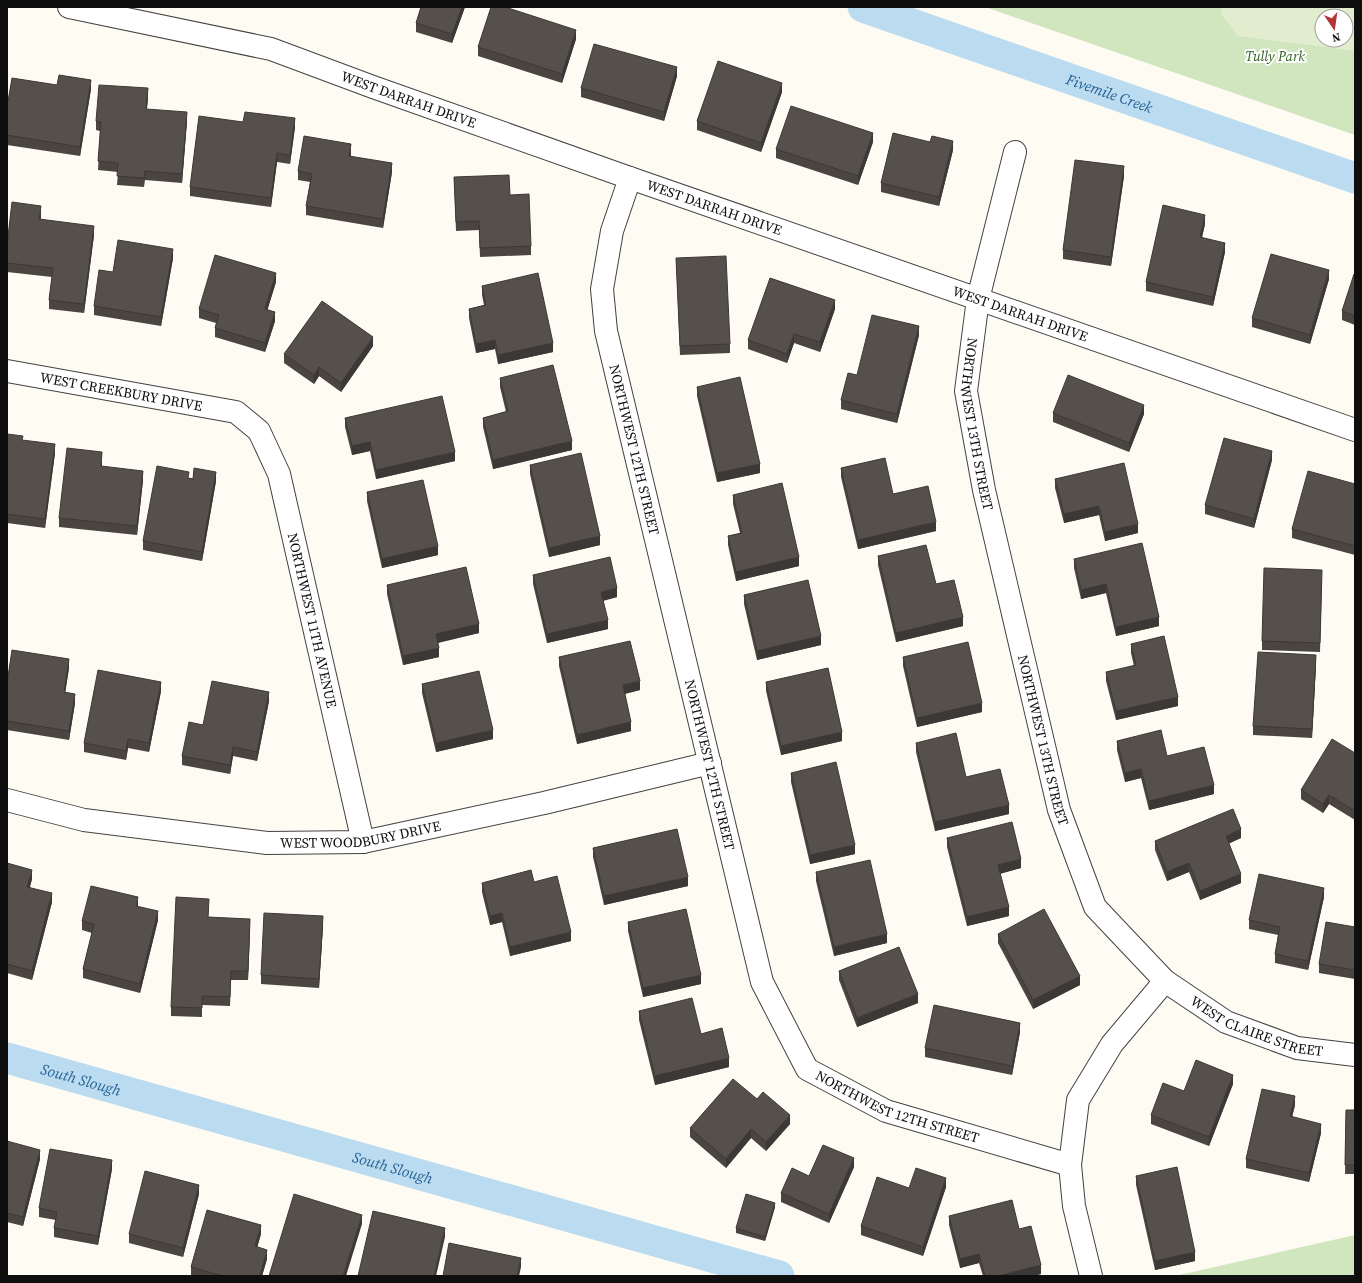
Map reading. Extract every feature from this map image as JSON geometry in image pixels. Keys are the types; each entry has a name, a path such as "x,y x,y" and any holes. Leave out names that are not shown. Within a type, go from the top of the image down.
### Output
{"street":[{"name":"WEST DARRAH DRIVE","path":"69,7 271,49 373,87 630,178 1355,430"},
{"name":"NORTHWEST 13TH STREET","path":"1015,152 978,299 966,391 984,490 1059,810 1095,907 1164,981"},
{"name":"NORTHWEST 12TH STREET","path":"630,178 612,231 602,289 606,331 762,982 807,1069 886,1111 1070,1165"},
{"name":"WEST CREEKBURY DRIVE","path":"7,371 236,412"},
{"name":"NORTHWEST 11TH AVENUE","path":"236,412 259,431 279,474 363,842"},
{"name":"WEST WOODBURY DRIVE","path":"7,800 84,820 267,843 363,842 544,803 710,763"},
{"name":"WEST CLAIRE STREET","path":"1164,981 1226,1022 1297,1048 1355,1055"},
{"path":"1091,1276 1074,1206 1070,1165 1078,1100 1112,1044 1164,981"}],"green space":[{"name":"Tully Park","path":"985,7 1355,7 1355,135"},
{"path":"1222,7 1355,7 1355,51 1332,48 1354,48 1354,8 1314,8 1314,46 1238,36 1221,14"},
{"path":"1355,1235 1355,1276 1175,1276"}],"building":[{"path":"421,7 462,7 452,34 416,23"},
{"path":"491,7 505,7 576,30 562,74 478,47"},
{"path":"594,44 677,67 664,112 581,88"},
{"path":"718,61 782,83 761,143 697,121"},
{"path":"59,75 91,80 80,147 7,135 7,107 12,78 57,85"},
{"path":"99,85 148,88 146,109 187,112 182,174 145,171 144,178 117,176 118,163 98,161 101,122 96,121"},
{"path":"791,106 873,133 858,176 776,149"},
{"path":"245,112 295,118 290,155 277,153 271,198 190,187 199,116 243,122"},
{"path":"893,133 930,142 932,136 953,141 939,197 881,183"},
{"path":"304,136 351,144 349,156 392,163 383,219 306,206 312,174 298,171"},
{"path":"1075,160 1124,166 1111,257 1063,250"},
{"path":"509,175 510,195 529,194 531,246 480,248 479,221 456,222 454,177"},
{"path":"12,202 41,206 39,219 94,226 84,304 49,300 53,268 7,263 7,245"},
{"path":"1163,205 1205,215 1200,237 1225,243 1213,297 1146,282"},
{"path":"118,240 173,249 161,317 94,306 99,270 113,272"},
{"path":"1271,254 1329,270 1310,335 1252,318"},
{"path":"215,255 276,273 265,309 275,312 265,343 215,328 219,315 199,309"},
{"path":"726,256 730,344 680,346 676,258"},
{"path":"538,273 553,343 498,355 495,340 476,344 469,309 486,305 482,286"},
{"path":"1354,274 1355,275 1355,316 1342,311"},
{"path":"770,278 835,300 820,342 794,334 787,354 748,340"},
{"path":"322,301 373,337 341,383 319,367 314,375 284,354"},
{"path":"872,315 919,326 897,414 841,400 848,373 857,375"},
{"path":"553,365 572,441 493,460 483,418 508,411 500,378"},
{"path":"1068,375 1144,405 1129,443 1053,413"},
{"path":"740,377 760,464 717,473 697,387"},
{"path":"442,396 455,452 376,470 370,442 352,446 345,418"},
{"path":"7,434 23,436 22,440 55,444 45,519 7,514"},
{"path":"1224,438 1272,451 1254,519 1205,505"},
{"path":"67,448 102,452 101,466 143,471 137,526 59,518"},
{"path":"581,453 600,536 549,548 530,465"},
{"path":"885,458 893,494 928,486 936,522 858,540 841,468"},
{"path":"1124,463 1138,524 1105,532 1099,506 1064,514 1055,479"},
{"path":"157,466 189,472 188,478 193,479 194,468 216,472 202,552 143,541"},
{"path":"1308,471 1355,484 1355,546 1292,529"},
{"path":"423,480 438,546 382,559 367,492"},
{"path":"782,483 799,557 736,572 728,536 742,533 733,495"},
{"path":"1142,543 1159,617 1116,627 1106,584 1081,590 1074,559"},
{"path":"926,545 936,584 954,580 963,617 896,633 878,556"},
{"path":"610,557 617,588 601,592 608,620 547,634 533,575"},
{"path":"466,567 479,624 436,634 439,648 403,656 387,585"},
{"path":"1264,568 1322,570 1320,643 1262,641"},
{"path":"808,580 821,636 757,651 744,595"},
{"path":"1164,636 1178,697 1116,711 1106,672 1136,665 1131,644"},
{"path":"630,641 640,681 623,685 631,722 577,735 559,657"},
{"path":"968,642 982,703 917,718 903,657"},
{"path":"12,650 69,659 64,692 75,694 69,731 7,721 7,683"},
{"path":"1258,652 1316,655 1312,729 1253,726"},
{"path":"828,668 842,732 781,746 766,682"},
{"path":"98,670 161,682 149,743 128,739 126,751 84,743"},
{"path":"479,671 493,730 436,743 422,684"},
{"path":"212,681 269,692 257,752 233,747 230,765 182,756 189,722 203,725"},
{"path":"1161,730 1167,756 1204,747 1214,785 1149,801 1141,769 1125,773 1117,741"},
{"path":"956,733 966,777 1000,769 1009,805 935,822 916,743"},
{"path":"1332,739 1355,753 1355,811 1329,795 1323,804 1301,790"},
{"path":"836,762 855,845 810,855 791,773"},
{"path":"1233,809 1241,829 1226,836 1241,874 1200,891 1189,863 1167,872 1155,841"},
{"path":"1012,822 1021,859 998,865 1009,907 967,917 947,838"},
{"path":"677,829 688,877 604,896 593,848"},
{"path":"870,860 887,934 834,947 816,872"},
{"path":"7,863 32,870 27,887 52,893 32,971 7,964"},
{"path":"531,870 534,882 557,876 571,932 510,947 502,913 490,916 482,883"},
{"path":"1259,874 1324,888 1308,961 1275,954 1280,927 1249,920"},
{"path":"91,886 138,897 136,906 158,911 140,984 83,969 94,924 82,921"},
{"path":"176,897 209,899 208,917 250,919 248,971 231,971 230,997 202,996 202,1008 171,1007"},
{"path":"686,909 701,975 643,988 628,922"},
{"path":"1044,909 1080,976 1033,1000 998,934"},
{"path":"264,913 323,916 319,979 261,975"},
{"path":"1326,922 1355,927 1355,970 1319,964"},
{"path":"899,947 918,994 857,1018 839,971"},
{"path":"692,998 701,1034 722,1028 729,1058 655,1076 639,1011"},
{"path":"934,1005 1020,1023 1012,1066 925,1048"},
{"path":"1196,1060 1233,1075 1209,1137 1151,1115 1163,1083 1184,1091"},
{"path":"733,1079 757,1099 763,1092 790,1115 766,1142 751,1129 726,1159 690,1128"},
{"path":"1262,1089 1295,1096 1290,1116 1321,1124 1309,1173 1246,1159"},
{"path":"1346,1110 1355,1110 1355,1165 1345,1165"},
{"path":"7,1141 40,1150 23,1217 7,1213"},
{"path":"823,1145 854,1158 829,1214 781,1193 792,1168 809,1176"},
{"path":"50,1149 112,1160 98,1236 54,1228 57,1212 39,1208"},
{"path":"1177,1167 1195,1252 1155,1261 1136,1176"},
{"path":"916,1168 946,1178 923,1247 861,1226 877,1177 909,1188"},
{"path":"145,1171 199,1185 183,1248 129,1234"},
{"path":"294,1194 362,1215 343,1276 269,1276"},
{"path":"746,1194 775,1203 765,1237 736,1228"},
{"path":"1012,1200 1019,1229 1031,1226 1041,1265 998,1276 985,1276 979,1254 960,1259 949,1216"},
{"path":"207,1210 261,1225 255,1246 267,1250 260,1276 223,1276 191,1267"},
{"path":"373,1211 445,1228 434,1276 358,1276"},
{"path":"449,1243 521,1258 517,1276 443,1276"}],"waterway":[{"name":"Fivemile Creek","path":"863,7 1355,178"},
{"name":"South Slough","path":"7,1058 779,1276"}]}
